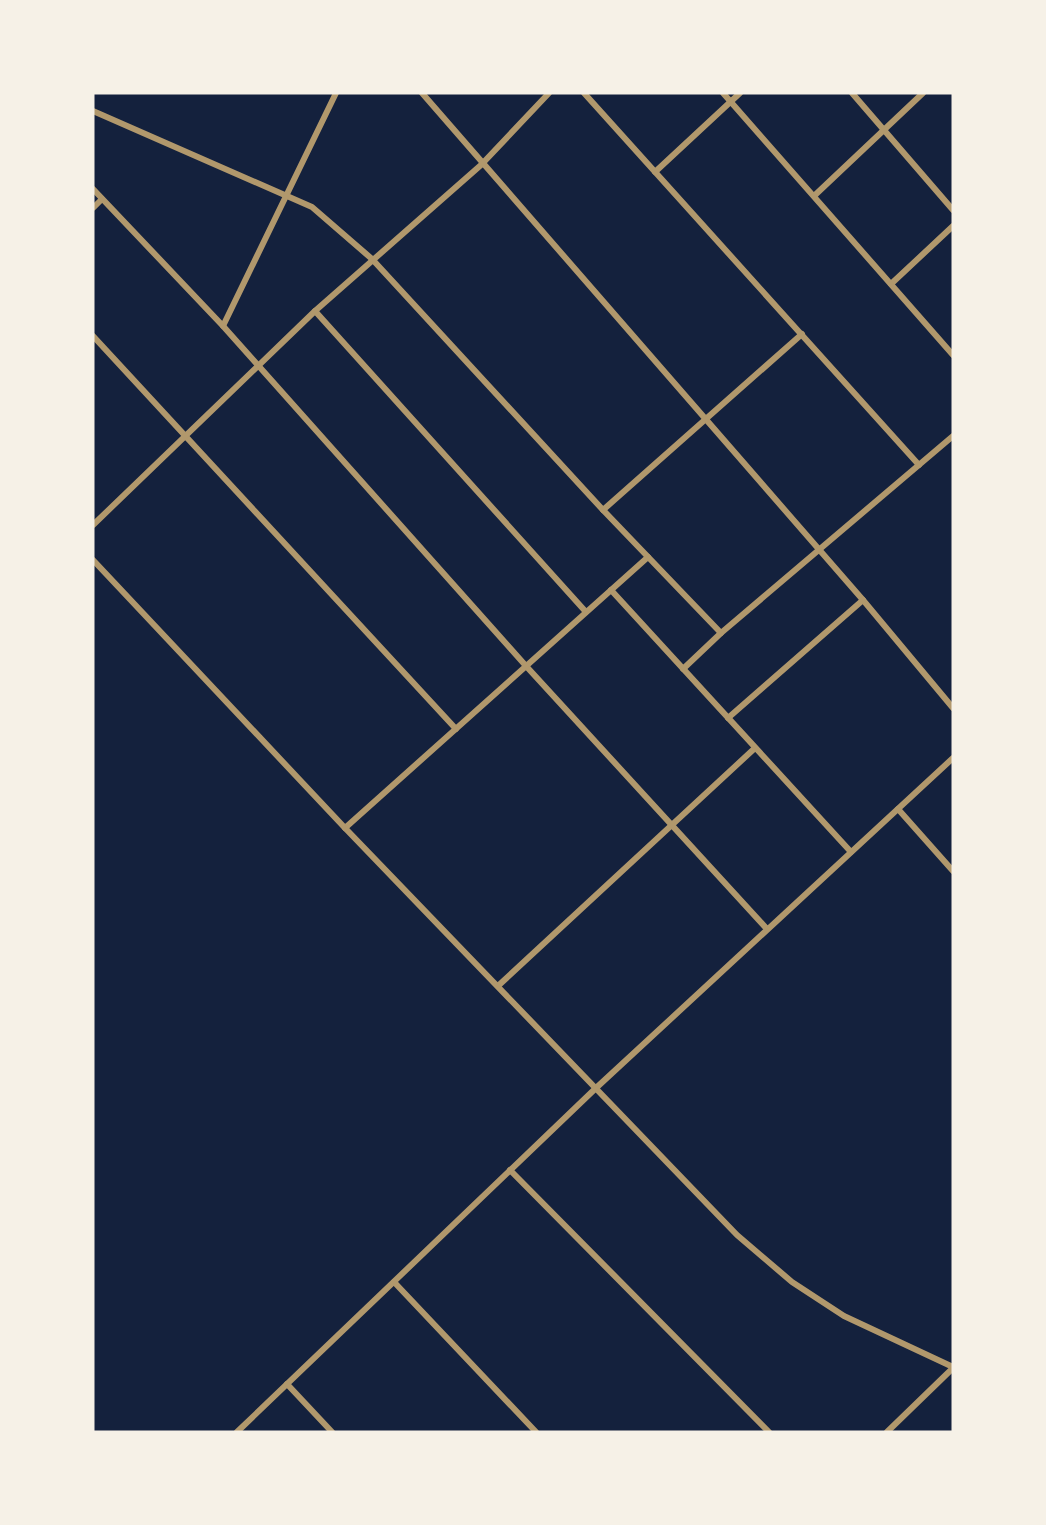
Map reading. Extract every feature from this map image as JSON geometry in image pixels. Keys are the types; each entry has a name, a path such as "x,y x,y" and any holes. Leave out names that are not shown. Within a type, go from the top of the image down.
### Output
{"street":[{"path":"224,326 336,93"},
{"path":"422,93 481,165 863,600 953,708"},
{"path":"93,525 188,436 315,311 481,165 549,93"},
{"path":"584,93 919,465"},
{"path":"723,93 953,355"},
{"path":"655,172 740,93"},
{"path":"852,93 953,210"},
{"path":"814,196 923,93"},
{"path":"93,111 312,207 372,259 603,510 721,633"},
{"path":"93,189 224,326 526,666 767,929"},
{"path":"93,208 102,199"},
{"path":"891,284 953,226"},
{"path":"315,311 586,612"},
{"path":"603,510 802,334"},
{"path":"93,336 188,436 456,729"},
{"path":"683,669 721,633 953,436"},
{"path":"345,828 648,557"},
{"path":"93,560 345,828 737,1234 792,1282 844,1316 953,1368 887,1432"},
{"path":"611,590 851,852"},
{"path":"728,718 863,600"},
{"path":"499,985 755,748"},
{"path":"237,1432 596,1088 953,758"},
{"path":"898,809 953,872"},
{"path":"510,1170 769,1432"},
{"path":"394,1282 536,1432"},
{"path":"287,1384 332,1432"}]}
